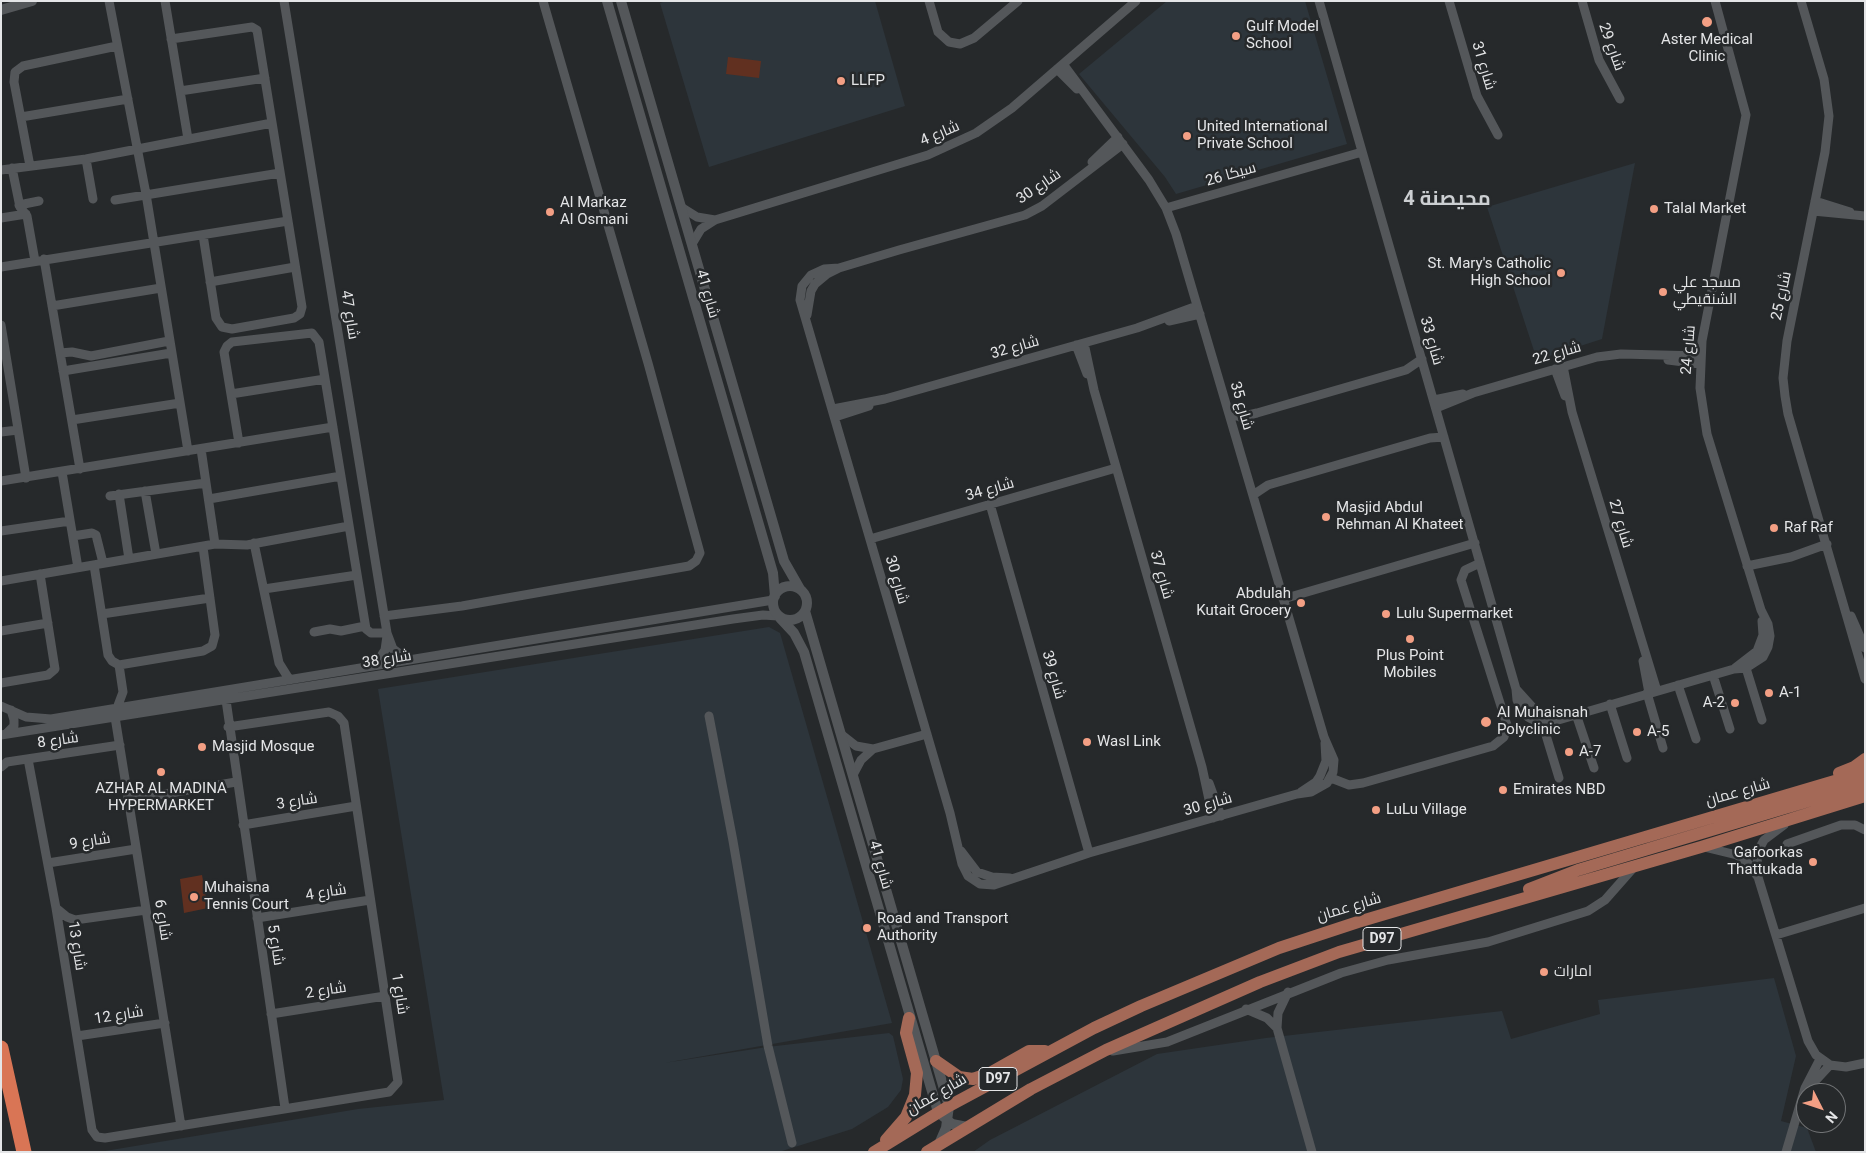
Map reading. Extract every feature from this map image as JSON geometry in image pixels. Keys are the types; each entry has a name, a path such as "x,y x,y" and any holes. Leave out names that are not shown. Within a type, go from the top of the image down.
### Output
{"highway":[{"path":"1,1048 24,1152"}],"main road":[{"path":"1791,794 1810,783 1854,767 1865,759"},
{"name":"شارع عمان","path":"876,1150 943,1109 1047,1052 1141,1006 1305,939 1865,772"},
{"path":"1493,907 1578,870 1865,784"},
{"name":"D97","path":"927,1152 1031,1089 1106,1050 1234,993 1339,952 1701,847 1865,796"},
{"path":"876,1150 906,1117 915,1095 916,1073 906,1033 909,1018"},
{"path":"936,1061 959,1077 973,1079 982,1077 1029,1051 1047,1052"}],"street":[{"path":"1,10 32,1"},
{"path":"109,1 146,194 188,451"},
{"path":"165,1 188,139"},
{"name":"شارع 47","path":"284,1 387,633 393,649 407,659"},
{"path":"384,616 472,604 689,566 696,561 700,553 648,363 543,1"},
{"name":"شارع 41","path":"607,1 773,573 774,598"},
{"name":"شارع 41","path":"621,1 784,561 800,589"},
{"path":"929,1 938,32 945,39 960,44 974,38 1018,1"},
{"name":"شارع 4","path":"692,244 701,229 716,220 950,147 1001,117 1136,1"},
{"name":"شارع 31","path":"1449,1 1477,96 1498,135"},
{"name":"شارع 29","path":"1582,1 1601,65 1620,99"},
{"name":"شارع 24","path":"1573,715 1734,669 1746,668 1763,657 1768,647 1770,636 1707,434 1701,396 1700,360 1746,115 1745,104 1716,1"},
{"name":"شارع 25","path":"1801,1 1828,97 1828,134 1787,341 1783,378 1788,414 1865,679"},
{"name":"شارع 33","path":"1321,2 1521,710 1528,717 1542,722"},
{"path":"171,39 255,28 265,78 302,307 300,314 294,318 232,329 227,329 218,323 203,235"},
{"path":"30,166 14,76 18,68 117,46"},
{"name":"شارع 35","path":"1060,66 1090,101 1120,141 1149,180 1166,208 1176,234 1324,737"},
{"path":"180,90 265,78"},
{"path":"21,118 128,99"},
{"path":"1,170 86,159 272,123"},
{"name":"شارع 30","path":"1120,141 1042,206 1024,215 839,268 817,271 806,280 800,300 960,849 977,872 992,878 1012,878 1090,853 1317,790 1331,778"},
{"name":"سيكا 26","path":"1166,208 1362,152"},
{"path":"86,159 93,200"},
{"path":"12,168 19,205 26,214 52,306 80,468"},
{"path":"115,200 280,173"},
{"path":"19,205 39,201"},
{"path":"1815,201 1862,216"},
{"path":"681,207 697,217 716,220"},
{"path":"1813,211 1862,216"},
{"path":"1,218 26,214"},
{"path":"1,266 288,221"},
{"path":"210,282 295,267"},
{"path":"52,306 161,288"},
{"name":"شارع 32","path":"834,413 1198,310"},
{"path":"1,325 5,378 18,430 26,478"},
{"path":"239,443 224,352 227,346 232,342 312,333 319,342 366,626 370,633 387,633"},
{"path":"60,353 72,352 91,356 169,341"},
{"name":"شارع 37","path":"1080,344 1217,817"},
{"path":"63,370 171,353"},
{"name":"شارع 22","path":"1435,404 1604,355 1700,360"},
{"path":"1229,413 1240,417 1257,413 1406,370 1422,359"},
{"name":"شارع 27","path":"1559,368 1641,643 1663,748"},
{"path":"231,394 325,378"},
{"path":"72,420 180,402"},
{"path":"1,482 333,427"},
{"path":"1,432 18,430"},
{"path":"1253,495 1268,485 1430,438 1444,437"},
{"path":"201,449 216,544"},
{"name":"شارع 34","path":"870,539 1116,468"},
{"path":"62,472 78,568"},
{"path":"208,500 341,476"},
{"path":"129,559 114,495 206,483"},
{"path":"144,491 156,554"},
{"name":"شارع 39","path":"990,504 1090,853"},
{"path":"1,531 70,521"},
{"path":"1,581 203,546 254,543 349,526"},
{"path":"73,536 92,533 96,535 102,614 108,655 112,662 119,665 208,649 215,641 203,546"},
{"path":"254,543 279,664 289,679"},
{"path":"1283,599 1475,543"},
{"path":"1748,569 1828,547"},
{"path":"1324,737 1334,760 1331,778 1349,785 1363,783 1493,746 1504,738 1507,725 1462,580 1465,570 1480,563"},
{"path":"1,683 48,675 54,672 55,666 40,574"},
{"path":"264,589 357,576"},
{"path":"786,586 800,589 806,597 805,611 794,620 779,617 774,609 774,598 786,586"},
{"name":"شارع 25","path":"1841,593 1865,648"},
{"path":"102,614 210,598"},
{"name":"شارع 38","path":"1,706 26,717 43,719 774,598"},
{"name":"شارع 24","path":"1734,669 1751,657 1760,643 1763,626 1761,610"},
{"name":"شارع 41","path":"805,611 936,1061 943,1109"},
{"name":"شارع 38","path":"4,734 733,619 762,615 779,617"},
{"name":"شارع 41","path":"779,617 794,633 804,652 909,1018 948,1122"},
{"path":"1,631 48,623"},
{"path":"314,632 330,629 341,631 366,626"},
{"name":"شارع 47","path":"376,664 385,650 387,633"},
{"path":"272,681 277,673 279,664"},
{"path":"117,708 122,701 123,692 119,665"},
{"path":"1746,668 1762,720"},
{"path":"1713,675 1730,729"},
{"path":"1678,685 1696,739"},
{"name":"شارع 33","path":"1516,689 1528,705 1542,714 1573,715"},
{"path":"123,692 134,704"},
{"name":"شارع 5","path":"223,700 224,720 228,727 285,1108"},
{"path":"1610,704 1627,758"},
{"path":"4,734 14,726 10,710"},
{"name":"شارع 1","path":"97,1137 105,1138 385,1093 393,1090 398,1082 344,723 338,716 329,712 228,727"},
{"path":"1559,778 1542,722 1558,721 1573,715 1594,768"},
{"path":"709,716 733,841 768,1046 792,1143"},
{"name":"شارع 6","path":"115,717 182,1126"},
{"path":"854,775 861,760 874,749 927,734"},
{"path":"842,735 856,746 874,749"},
{"name":"شارع 30","path":"1297,794 1309,787 1320,776 1326,761 1324,737"},
{"name":"شارع 8","path":"1,766 7,762 120,746"},
{"name":"شارع 13","path":"28,759 56,908 92,1130 97,1137"},
{"path":"129,800 236,782"},
{"name":"شارع 3","path":"243,825 356,806"},
{"path":"1796,816 1768,836 1760,845 1757,858 1758,877 1808,1041 1820,1058 1830,1065 1846,1067 1865,1063"},
{"path":"1787,844 1841,825 1855,826 1865,830"},
{"path":"1701,847 1737,855 1746,862 1758,877"},
{"name":"شارع 9","path":"48,863 136,848"},
{"path":"1106,1050 1120,1050 1167,1042 1288,992 1365,966 1488,942 1588,912 1605,900 1635,866"},
{"name":"شارع 4","path":"257,918 370,900"},
{"path":"56,908 67,918 82,919 146,910"},
{"path":"1776,935 1865,908"},
{"path":"61,937 70,925 82,919"},
{"path":"1288,992 1278,1013 1278,1028 1312,1152"},
{"name":"شارع 2","path":"271,1014 385,996"},
{"path":"1246,1009 1260,1014 1278,1028"},
{"name":"شارع 12","path":"77,1036 165,1023"},
{"path":"1808,1083 1820,1058"},
{"path":"1814,1083 1830,1065"},
{"path":"1786,1152 1796,1117"},
{"path":"939,1144 948,1122 967,1127"}],"shaded area":[{"path":"666,1 875,1 905,106 709,167 660,3"},
{"path":"1167,1 1305,1 1347,144 1176,194 1165,177 1079,74"},
{"path":"728,57 761,61 759,78 726,74"},
{"name":"St. Mary's Catholic High School","path":"1635,163 1602,339 1537,360 1487,207"},
{"path":"769,627 780,633 892,1023 664,1063 767,1047 889,1033 893,1036 903,1079 901,1090 888,1107 852,1129 779,1152 99,1152 358,1109 444,1100 378,689"},
{"name":"Muhaisna Tennis Court","path":"202,875 208,908 184,913 180,879"},
{"path":"1774,978 1796,1056 1781,1121 1796,1125 1796,1133 1809,1133 1816,1152 973,1152 990,1140 1157,1054 1266,1038 1502,1011 1511,1039 1600,1014 1598,1000"}],"place":[{"name":"Aster Medical Clinic","path":"1707,22"},
{"name":"Gulf Model School","path":"1236,36"},
{"name":"LLFP","path":"841,81"},
{"name":"United International Private School","path":"1187,136"},
{"name":"Talal Market","path":"1654,209"},
{"name":"Al Markaz Al Osmani","path":"550,212"},
{"name":"St. Mary's Catholic High School","path":"1561,273"},
{"name":"مسجد علي الشنقيطي","path":"1663,292"},
{"name":"Masjid Abdul Rehman Al Khateet","path":"1326,517"},
{"name":"Raf Raf","path":"1774,528"},
{"name":"Abdulah Kutait Grocery","path":"1301,603"},
{"name":"Lulu Supermarket","path":"1386,614"},
{"name":"Plus Point Mobiles","path":"1410,639"},
{"name":"A-1","path":"1769,693"},
{"name":"A-2","path":"1735,703"},
{"name":"Al Muhaisnah Polyclinic","path":"1486,722"},
{"name":"A-5","path":"1637,732"},
{"name":"Wasl Link","path":"1087,742"},
{"name":"Masjid Mosque","path":"202,747"},
{"name":"A-7","path":"1569,752"},
{"name":"AZHAR AL MADINA HYPERMARKET","path":"161,772"},
{"name":"Emirates NBD","path":"1503,790"},
{"name":"LuLu Village","path":"1376,810"},
{"name":"Gafoorkas Thattukada","path":"1813,862"},
{"name":"Muhaisna Tennis Court","path":"194,897"},
{"name":"Road and Transport Authority","path":"867,928"},
{"name":"امارات","path":"1544,972"}],"district":[{"name":"محيصنة 4","path":"1447,200"}]}
